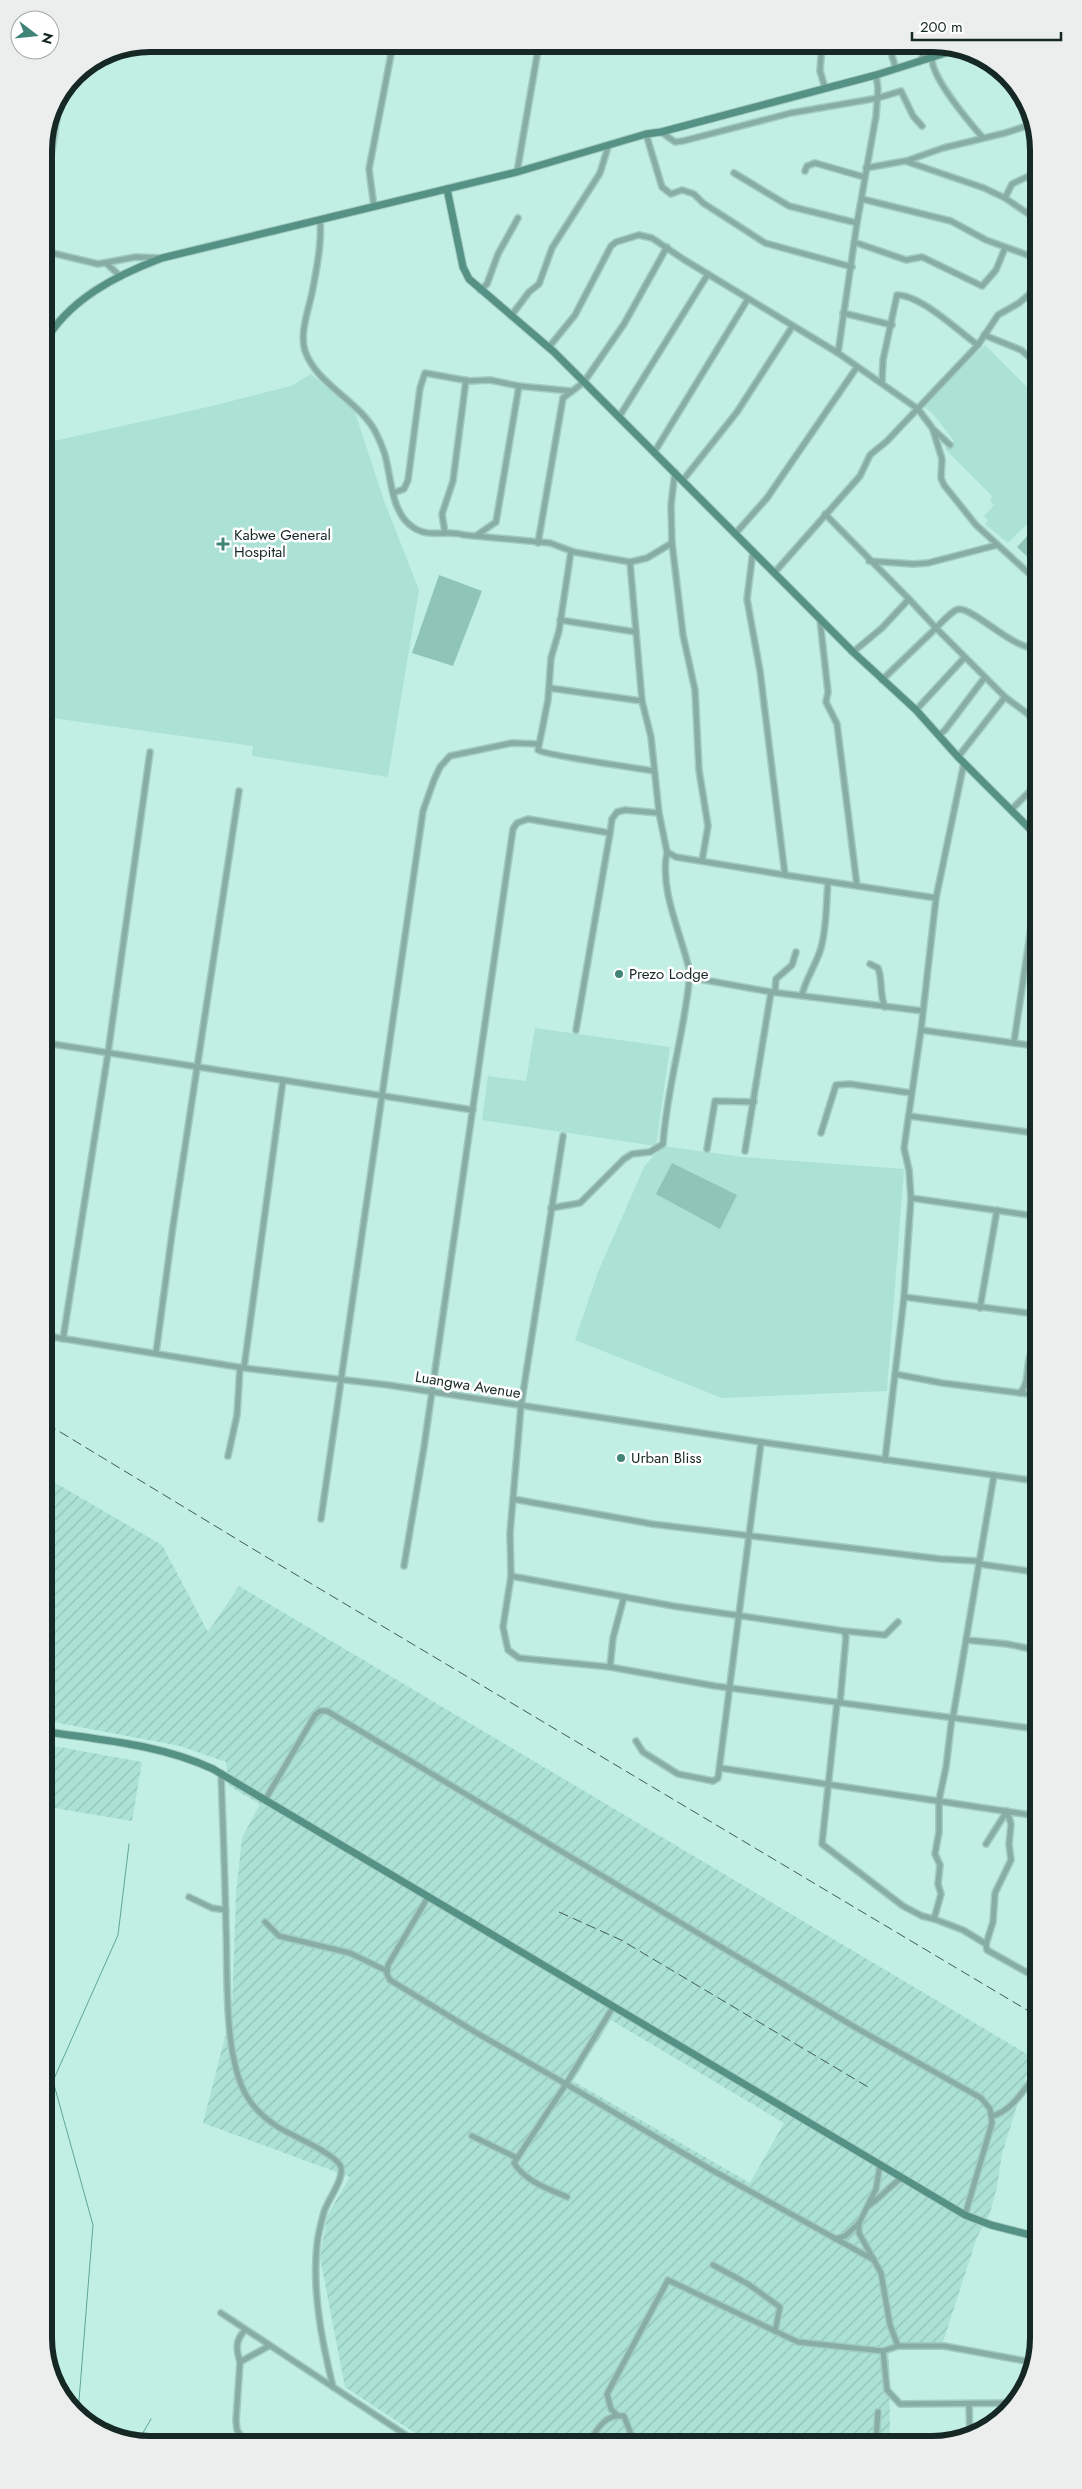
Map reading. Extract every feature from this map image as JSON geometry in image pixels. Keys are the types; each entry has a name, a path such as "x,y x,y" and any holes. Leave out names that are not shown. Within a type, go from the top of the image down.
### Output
{"street":[{"path":"374,207 369,169 391,53"},
{"path":"517,172 537,53"},
{"path":"821,53 820,71 825,88"},
{"path":"892,53 896,69"},
{"path":"918,62 925,53"},
{"path":"932,53 931,66 968,121 983,138"},
{"path":"53,333 77,306 119,275 162,258 517,172 608,147 646,134 661,132 876,75 945,54"},
{"path":"838,353 842,313 852,267 864,177 878,98 876,75"},
{"path":"661,132 675,142 682,142 790,113 878,98 901,91 913,116 922,126"},
{"path":"866,168 905,161 943,148 1026,126"},
{"path":"53,143 55,128"},
{"path":"646,134 662,187 667,192 671,194 682,190 694,194 703,203 765,243 852,267"},
{"path":"511,316 529,292 539,284 552,248 600,173 608,147"},
{"path":"905,161 937,173 970,182 1005,198 1030,215"},
{"path":"805,171 808,166 814,163 864,177"},
{"path":"734,173 789,206 857,223"},
{"path":"1005,198 1012,184 1030,175"},
{"path":"447,189 463,268 480,290 548,347 655,451 853,652 916,710 958,757 1030,829"},
{"path":"862,199 950,221 975,235 1030,256"},
{"path":"480,290 487,284 498,254 518,218"},
{"path":"320,220 318,255 306,320 305,351 324,379 360,410 374,430 387,459 392,493 404,520 426,534 476,535 550,543 571,551 630,562 647,558 672,543"},
{"path":"548,347 574,315 600,264 613,244 639,235 652,238 882,382 918,409 933,429 950,445"},
{"path":"854,242 906,260 922,257 982,286 996,270 1005,248"},
{"path":"538,543 563,398 584,382 624,324 667,247"},
{"path":"53,253 85,262 108,264 136,257 162,258"},
{"path":"108,264 119,275"},
{"path":"619,417 708,274"},
{"path":"775,572 860,476 872,452 887,441 978,345 998,315 1020,303 1030,294"},
{"path":"882,382 883,360 897,295 920,303 978,345"},
{"path":"655,451 748,299"},
{"path":"842,313 892,325"},
{"path":"683,480 737,412 792,326"},
{"path":"984,336 1021,350 1030,358"},
{"path":"735,534 767,498 857,367"},
{"path":"392,493 404,489 408,480 410,451 424,375 427,372 466,380 490,380 519,386 571,391"},
{"path":"446,533 442,514 453,481 466,380"},
{"path":"476,535 496,522 519,386"},
{"path":"933,429 942,459 941,478 944,485 976,526 1030,574"},
{"path":"675,471 670,505 672,543 683,635 695,690 699,770 708,826 702,862"},
{"path":"825,514 869,561 1005,697 1030,717"},
{"path":"869,561 913,564 928,563 997,545"},
{"path":"571,551 560,620 551,658 549,688 538,750 547,755 580,758 653,771"},
{"path":"753,551 748,575 747,599 760,671 785,875"},
{"path":"551,1208 580,1203 624,1159 632,1154 650,1152 663,1144 665,1111 686,1006 690,973 668,898 664,868 666,852 653,771 651,737 642,701 630,562"},
{"path":"853,652 882,628 909,599"},
{"path":"882,680 956,610 963,609 973,613 1014,643 1030,647"},
{"path":"820,617 828,692 826,702 837,724 856,886"},
{"path":"560,620 636,632"},
{"path":"916,710 966,657"},
{"path":"939,735 946,730 985,677"},
{"path":"549,688 642,701"},
{"path":"958,757 1005,697"},
{"path":"322,1519 423,811 434,780 440,768 450,756 512,743 538,744"},
{"path":"63,1339 108,1053 150,752"},
{"path":"884,1460 904,1297 911,1198 909,1170 904,1148 921,1030 936,898 964,763"},
{"path":"156,1353 172,1226 239,791"},
{"path":"1011,810 1030,791"},
{"path":"576,1030 612,819 617,812 625,810 659,813"},
{"path":"404,1566 432,1393 513,829 517,823 528,819 610,832"},
{"path":"666,852 676,857 702,862 936,898"},
{"path":"802,995 808,978 814,969 826,929 828,882"},
{"path":"1014,1042 1030,928"},
{"path":"745,1151 776,979 792,965 796,952"},
{"path":"870,964 878,968 880,973 881,994 885,1007"},
{"path":"690,973 705,981 773,992 923,1011"},
{"path":"921,1030 1030,1045"},
{"path":"53,1044 473,1110"},
{"path":"228,1456 237,1415 283,1080"},
{"path":"821,1134 836,1085 850,1084 911,1093"},
{"path":"708,1149 715,1101 754,1102"},
{"path":"908,1116 1030,1132"},
{"path":"562,1136 521,1406 510,1533 511,1576 503,1627 504,1640 512,1654 519,1658 539,1661 610,1667 731,1688 1030,1728"},
{"path":"911,1198 1030,1215"},
{"path":"980,1308 997,1210"},
{"path":"904,1297 1030,1313"},
{"name":"Luangwa Avenue","path":"52,1337 242,1368 342,1379 1030,1480"},
{"path":"1020,1393 1028,1377 1030,1360"},
{"path":"894,1374 942,1383 1030,1394"},
{"path":"636,1741 643,1752 678,1774 715,1781 720,1768 731,1688 748,1534 761,1442"},
{"path":"934,1919 941,1894 938,1884 940,1865 935,1854 939,1800 994,1475"},
{"path":"513,1499 652,1524 979,1562 1030,1571"},
{"path":"511,1576 624,1597 844,1631 885,1635 898,1622"},
{"path":"610,1667 613,1638 624,1597"},
{"path":"844,1631 846,1637 822,1844 903,1906 922,1916 963,1930 986,1944"},
{"path":"966,1640 1007,1644 1030,1649"},
{"path":"265,1800 315,1715 320,1711 327,1711 838,2018 981,2098 992,2116 990,2134 965,2215"},
{"path":"52,1733 186,1757 221,1773 965,2215 991,2225 1030,2235"},
{"path":"720,1768 1030,1815"},
{"path":"221,1773 229,2007 235,2066 240,2083 248,2098 261,2114 279,2128 338,2161 341,2167 340,2175 324,2210 317,2244 318,2303 333,2387"},
{"path":"986,1844 1007,1811"},
{"path":"1007,1811 1011,1824 1009,1844 1012,1860 998,1886 994,1922 986,1944 987,1950 990,1953 1030,1974"},
{"path":"189,1897 212,1908 226,1910"},
{"path":"428,1897 388,1965 387,1971 390,1980 475,2032 710,2169 833,2239 874,2260"},
{"path":"265,1922 279,1936 350,1953 387,1971"},
{"path":"566,2197 532,2182 514,2163 566,2084 613,2007"},
{"path":"992,2116 1002,2113 1030,2083"},
{"path":"472,2136 517,2158"},
{"path":"880,2165 876,2189 859,2223 859,2233 881,2273 890,2325 898,2346"},
{"path":"866,2206 878,2199 902,2178"},
{"path":"833,2239 845,2236 859,2223"},
{"path":"713,2265 748,2284 780,2307 775,2331"},
{"path":"616,2415 607,2394 668,2280 798,2342 883,2351 898,2346 944,2346 1027,2361"},
{"path":"222,2313 269,2346 407,2436"},
{"path":"240,2436 236,2430 240,2362 236,2348 239,2336 245,2330"},
{"path":"240,2362 269,2346"},
{"path":"883,2351 887,2390 900,2404 1005,2403"},
{"path":"968,2404 969,2428"},
{"path":"876,2436 878,2412"},
{"path":"592,2436 602,2422 616,2415 624,2416 632,2436"}],"shaded area":[{"path":"985,345 1030,390 1030,524 1027,524 1008,543 985,524 988,520 984,516 994,505 990,500 992,496 945,449 954,441 934,415 923,406"},
{"name":"Kabwe General Hospital","path":"311,374 355,412 383,498 419,590 388,777 252,756 253,746 53,718 53,441 208,407 291,386"},
{"path":"1030,533 1030,559 1017,547"},
{"path":"439,575 482,591 453,666 412,653"},
{"path":"535,1028 670,1047 656,1146 482,1120 488,1076 526,1081"},
{"path":"662,1146 743,1157 904,1169 887,1391 722,1398 575,1340 598,1272 644,1167"},
{"path":"672,1163 737,1195 720,1229 656,1194"},
{"path":"52,1481 162,1545 208,1632 239,1586 1030,2056 1030,2063 1002,2154 997,2187 990,2213 977,2237 941,2348 914,2346 889,2350 890,2436 419,2436 345,2387 320,2258 327,2216 350,2177 203,2123 232,2010 236,1894 242,1838 260,1804 229,1786 226,1762 180,1746 52,1722","holes":["611,2020 784,2123 750,2183 573,2081"]},
{"path":"52,1746 142,1762 132,1821 52,1808"}],"waterway":[{"path":"79,2405 93,2225 53,2081 118,1935 129,1844"},
{"path":"141,2436 151,2419"}],"railway":[{"path":"52,1427 263,1555 1030,2012"},
{"path":"559,1912 621,1940 868,2087"}],"place":[{"name":"Kabwe General Hospital","path":"223,544"},
{"name":"Prezo Lodge","path":"619,974"},
{"name":"Urban Bliss","path":"621,1458"}]}
